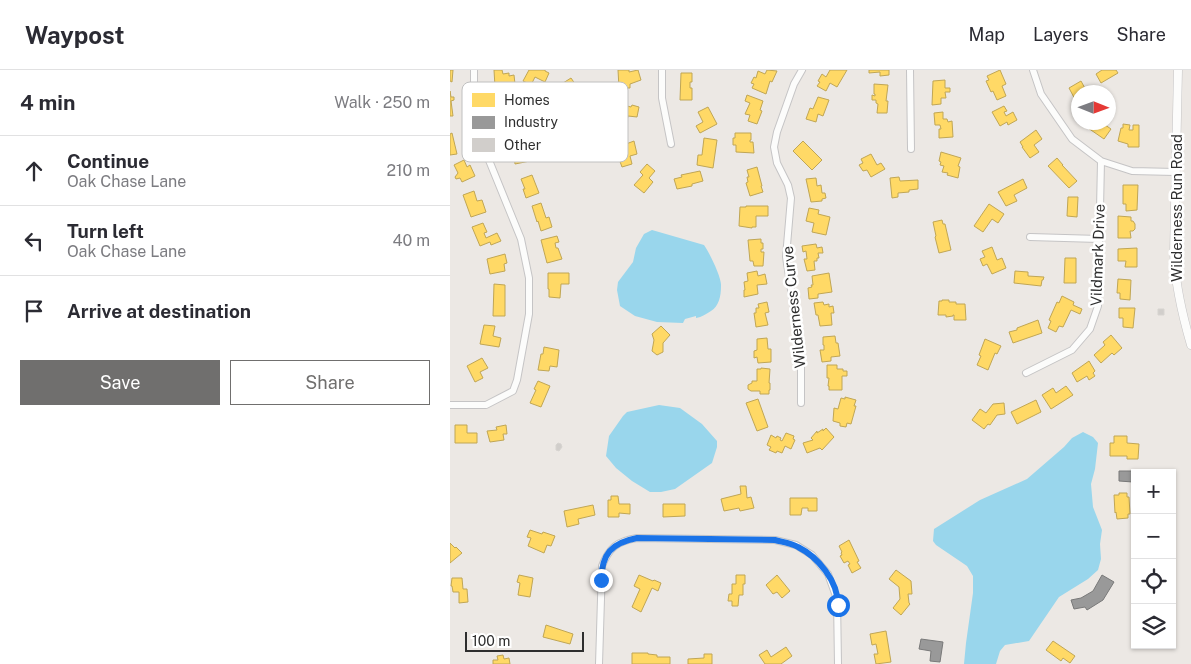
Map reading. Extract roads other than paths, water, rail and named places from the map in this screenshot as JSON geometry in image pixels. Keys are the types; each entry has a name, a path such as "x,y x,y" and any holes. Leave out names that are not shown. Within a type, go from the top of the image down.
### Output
{"street":[{"path":"662,70 662,98 671,144"},
{"name":"Wilderness Curve","path":"801,403 801,355 786,257 791,198 788,185 777,163 774,147 776,132 794,84 802,70"},
{"path":"910,70 911,149"},
{"path":"1033,70 1041,94 1072,139 1101,161 1132,172 1175,172"},
{"name":"Wilderness Run Road","path":"1178,70 1175,272 1182,312 1191,345"},
{"name":"Vildmark Drive","path":"1026,373 1072,350 1090,329 1098,306 1101,161"},
{"path":"450,405 486,405 513,391 518,380 529,314 529,278 521,239 490,162"},
{"path":"1030,237 1099,239"},
{"path":"599,664 602,566 606,556 614,546 625,540 637,538 775,540 796,545 812,555 828,574 838,598 838,664"}],"water":[{"path":"652,230 704,245 715,265 721,282 719,300 711,311 698,318 696,316 685,319 683,323 657,322 635,316 620,306 617,290 618,282 633,262 636,248 644,234"},
{"path":"659,405 680,408 702,424 717,441 717,447 712,463 675,489 650,492 616,468 606,456 609,436 627,412"},
{"path":"1083,432 1093,437 1098,443 1091,484 1093,507 1102,530 1100,544 1101,559 1098,570 1088,579 1059,597 1029,641 1005,645 1000,651 996,664 964,664 973,593 973,576 967,566 936,545 933,541 934,529 980,500 1027,479 1072,438"}]}
